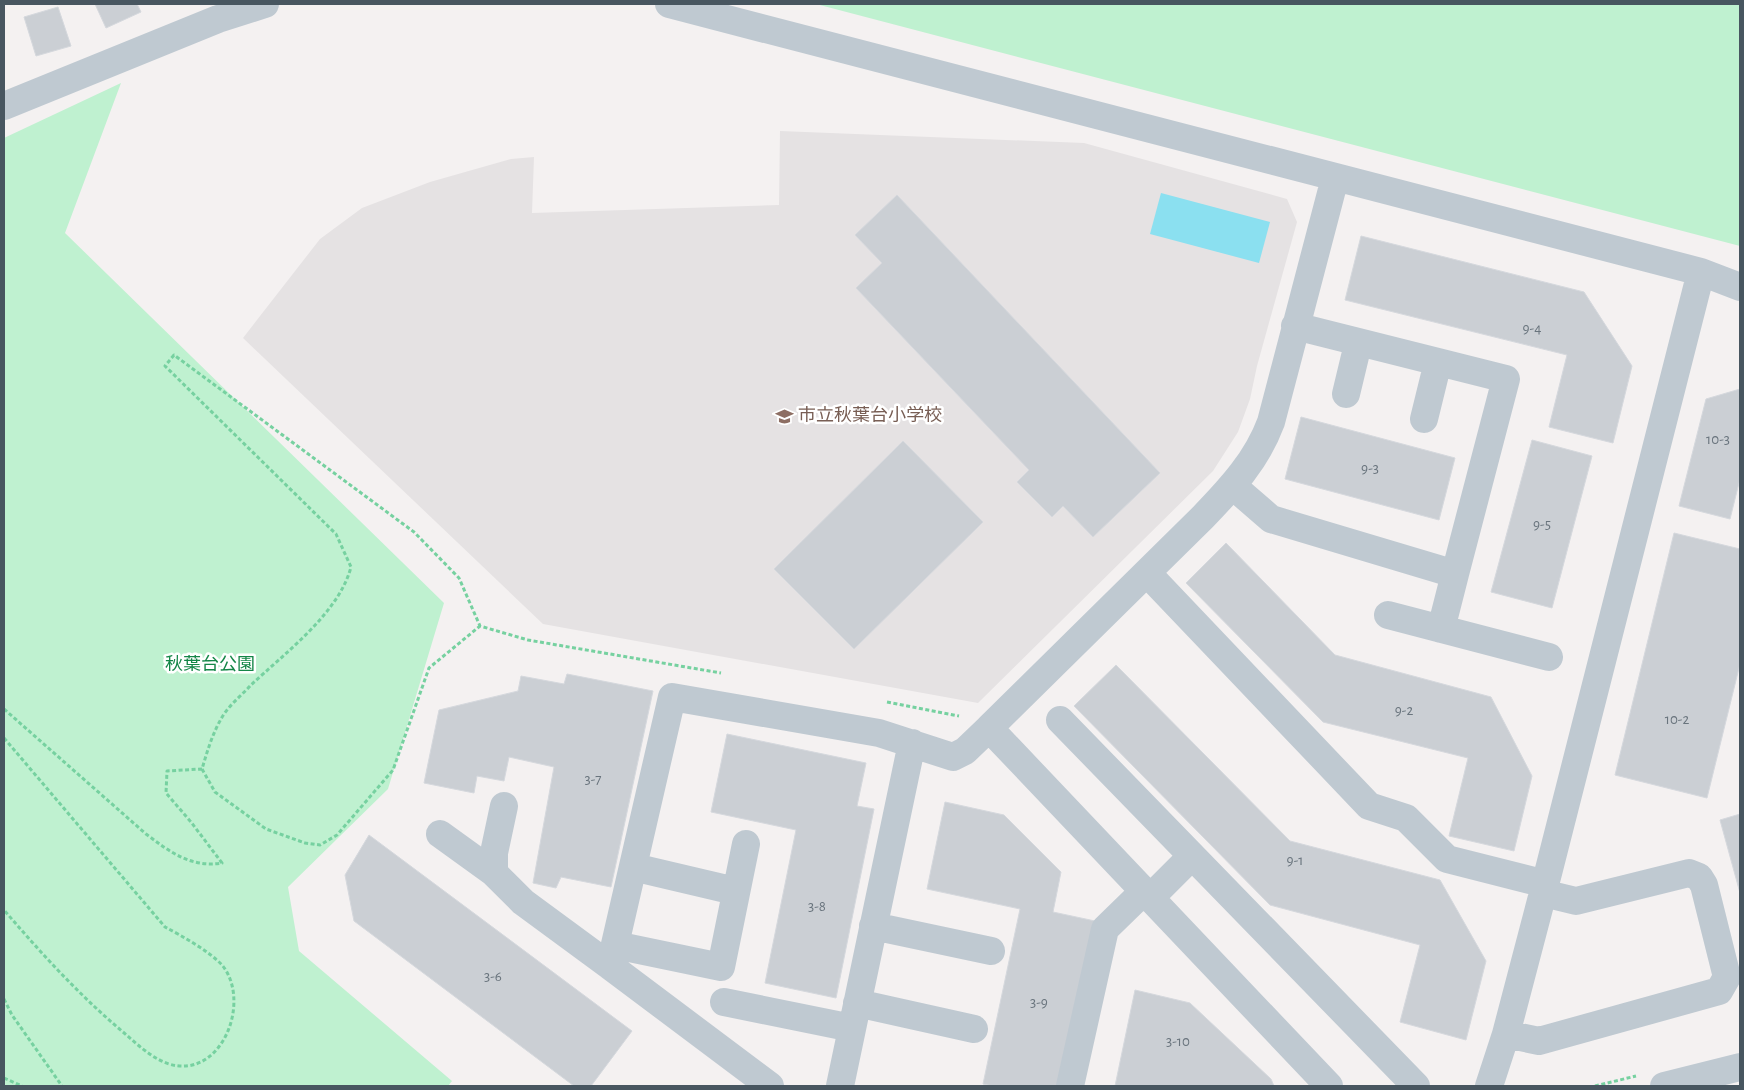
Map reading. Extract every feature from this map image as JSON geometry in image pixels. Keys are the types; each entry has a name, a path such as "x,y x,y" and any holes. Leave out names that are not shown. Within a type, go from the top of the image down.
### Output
{"street":[{"path":"4,106 218,19 265,4"},
{"path":"669,4 1701,272 1740,286"},
{"path":"612,956 672,697 879,733 954,757 965,750 977,724 1147,573 1233,486 1264,440 1335,178"},
{"path":"1489,1086 1506,1034 1701,272"},
{"path":"1295,326 1358,344 1506,379 1442,629"},
{"path":"1346,394 1358,344"},
{"path":"1424,418 1438,362"},
{"path":"1233,486 1271,519 1455,574"},
{"path":"1147,573 1369,806 1406,818 1447,859 1544,888 1576,901 1689,873 1699,877 1704,885 1728,977 1719,991 1539,1041 1506,1034"},
{"path":"1388,615 1549,657"},
{"path":"1060,720 1416,1086"},
{"path":"977,724 1147,895 1329,1086"},
{"path":"847,1085 855,1016 912,743"},
{"path":"494,873 494,853 504,806"},
{"path":"440,834 494,873 523,902 612,956 716,1047 770,1086"},
{"path":"720,967 746,844"},
{"path":"1070,1086 1105,929 1192,856"},
{"path":"634,867 735,891"},
{"path":"873,926 991,952"},
{"path":"612,956 720,967 729,977 716,1047"},
{"path":"724,1002 974,1030"},
{"path":"1664,1086 1694,1083 1740,1067"}],"path":[{"path":"480,626 429,668 393,770 337,835 320,845 305,843 266,829 215,792 202,769 210,743 221,719 235,701 310,629 337,599 347,584 351,567 336,534 165,366 174,355 414,532 458,578 480,626 528,640 724,673"},
{"path":"878,700 956,714 977,724"},
{"path":"4,709 170,853 205,866 222,863 166,793 167,771 202,769"},
{"path":"4,738 165,927 184,937 222,965 232,986 235,1011 227,1034 216,1050 205,1060 186,1066 169,1064 148,1053 92,1005 51,964 4,910"},
{"path":"4,999 12,1015 62,1086"},
{"path":"4,1078 22,1086"}],"shaded area":[{"name":"市立秋葉台小学校","path":"780,131 1084,143 1287,199 1297,222 1257,366 1250,399 1238,432 1213,471 978,703 543,624 243,338 320,239 362,208 430,182 511,159 534,157 532,213 779,205"}],"green space":[{"path":"816,4 1740,4 1740,246"},
{"name":"秋葉台公園","path":"121,83 65,233 444,603 388,789 288,887 299,951 452,1081 448,1086 4,1086 4,138"}],"water":[{"path":"1161,193 1270,222 1259,263 1150,234"}],"building":[{"path":"95,4 137,4 141,12 106,28"},
{"path":"58,7 71,46 36,56 24,17"},
{"path":"897,195 1160,473 1093,537 1063,506 1052,517 1017,482 1029,470 856,288 882,263 855,235"},
{"path":"1361,236 1584,292 1632,366 1613,443 1549,427 1567,355 1345,300"},
{"path":"1740,389 1740,479 1730,519 1679,506 1706,399"},
{"path":"1301,417 1455,458 1439,520 1285,479"},
{"path":"1532,440 1592,456 1552,608 1491,592"},
{"path":"903,441 983,522 854,649 774,569"},
{"path":"1674,533 1740,549 1740,664 1707,798 1615,775"},
{"path":"1226,543 1335,655 1491,697 1532,776 1514,851 1449,836 1468,758 1323,722 1186,583"},
{"path":"1116,665 1290,841 1440,880 1486,961 1466,1040 1400,1022 1420,945 1270,905 1074,706"},
{"path":"567,674 653,691 611,887 561,877 556,888 533,883 554,767 509,757 504,781 477,776 474,793 424,783 439,710 518,691 521,676 564,684"},
{"path":"727,734 866,763 857,806 874,809 836,998 765,983 796,830 711,812"},
{"path":"945,802 1004,815 1061,872 1053,912 1095,921 1060,1086 993,1086 983,1084 1020,909 927,889"},
{"path":"1740,814 1740,893 1720,820"},
{"path":"369,835 632,1031 591,1086 574,1086 354,921 345,875"},
{"path":"1135,990 1190,1003 1271,1079 1274,1086 1115,1086"}],"place":[{"name":"市立秋葉台小学校","path":"784,416"}]}
